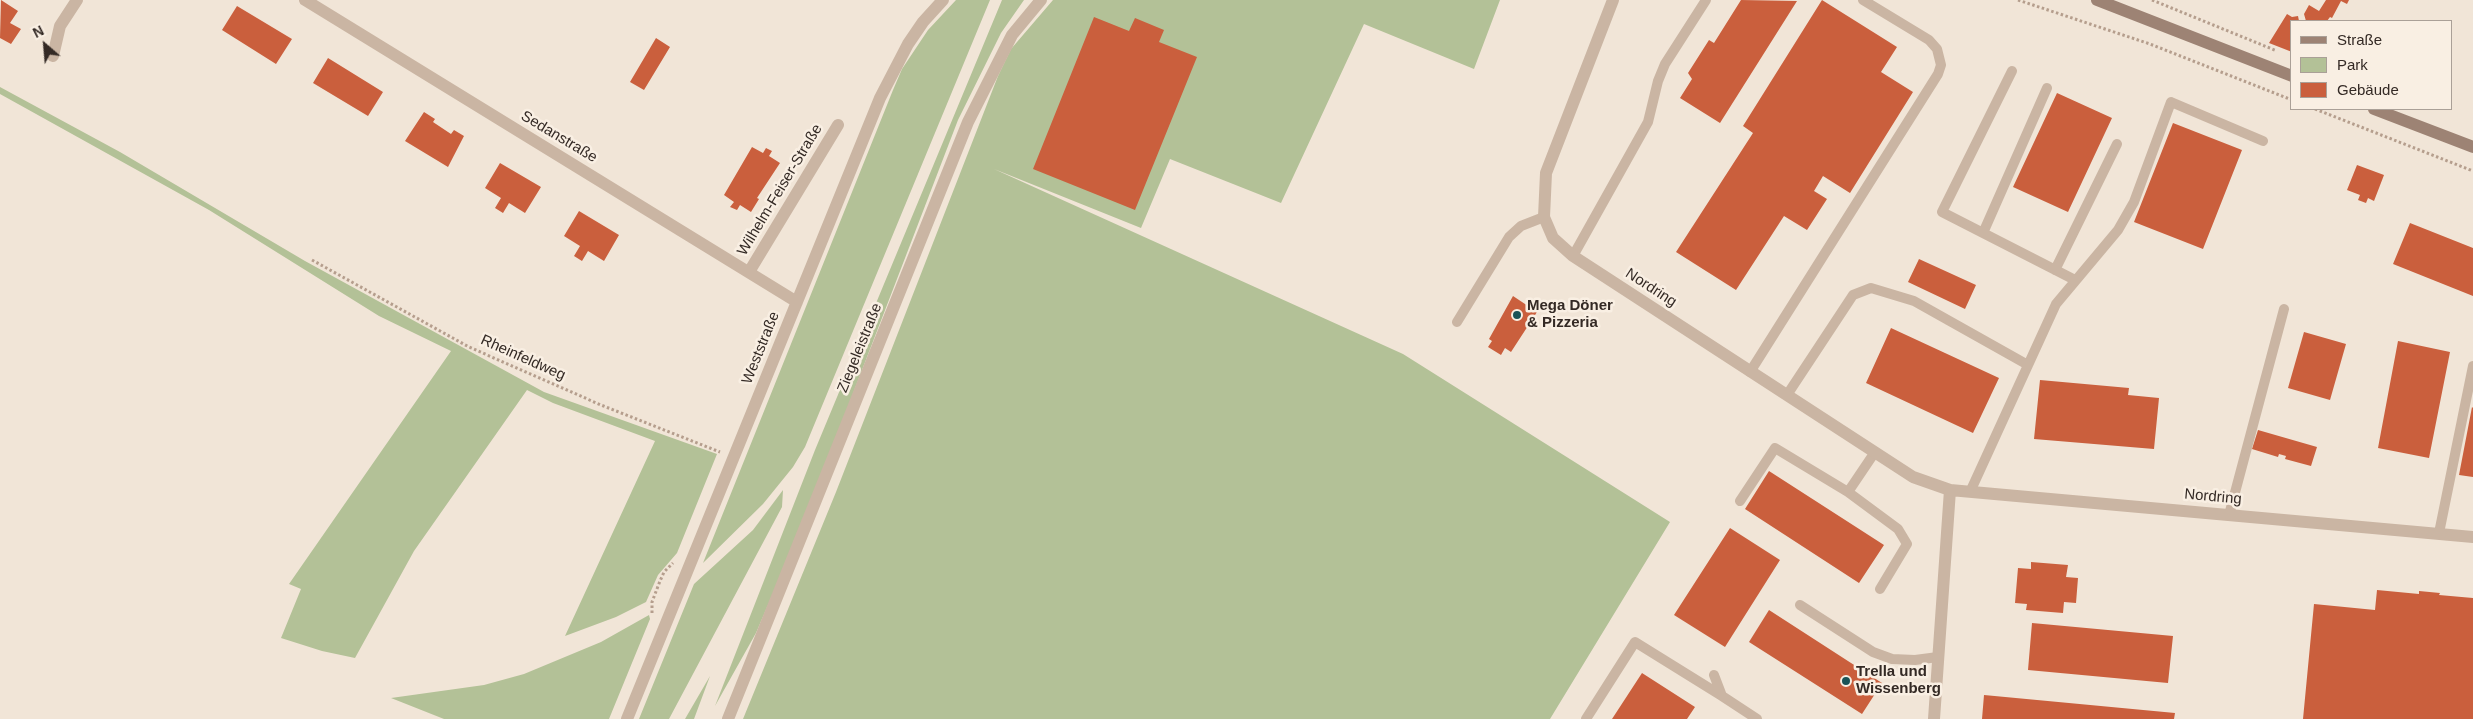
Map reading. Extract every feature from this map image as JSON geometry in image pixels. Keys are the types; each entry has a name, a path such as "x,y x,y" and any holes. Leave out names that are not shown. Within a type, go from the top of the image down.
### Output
{"main road":[{"path":"2097,0 2290,75"},
{"path":"2377,110 2473,148"}],"street":[{"path":"53,56 60,26 77,0"},
{"name":"Sedanstraße","path":"304,0 797,302"},
{"name":"Weststraße","path":"628,719 892,70 923,22 943,0"},
{"name":"Ziegeleistraße","path":"728,719 968,122 1012,35 1041,0"},
{"name":"Nordring","path":"1613,0 1546,173 1544,217 1553,238 1573,256 1913,477 1950,490 2473,536"},
{"name":"Wilhelm-Feiser-Straße","path":"749,272 838,125"},
{"path":"1934,719 1950,490"}],"lane":[{"path":"1573,256 1648,122 1658,81 1665,64 1706,0"},
{"path":"1750,372 1938,74 1941,65 1937,49 1929,40 1862,0"},
{"path":"2012,71 1942,212 2075,280"},
{"path":"1983,233 2047,88"},
{"path":"1970,492 1984,457 2056,304 2118,230 2134,202 2171,102 2263,141"},
{"path":"2055,270 2118,144"},
{"path":"1457,322 1508,237 1521,226 1544,217"},
{"path":"1787,395 1853,295 1871,288 1914,301 2028,365"},
{"path":"2229,515 2284,309"},
{"path":"2439,534 2473,366"},
{"path":"1740,501 1775,448 1848,492 1898,529 1907,544 1880,589"},
{"path":"1848,492 1876,452"},
{"path":"1800,605 1873,652 1892,659 1915,660 1938,657"},
{"path":"1586,719 1635,642 1757,719"},
{"path":"1714,675 1722,696"}],"path":[{"path":"2018,0 2150,44 2290,99"},
{"path":"2152,0 2284,54"},
{"path":"2318,110 2473,171"},
{"name":"Rheinfeldweg","path":"312,260 469,347 601,405 734,458"}],"green space":[{"path":"956,0 990,0 805,447 793,467 763,504 703,563 902,69 928,30"},
{"path":"1002,0 1024,0 1001,33 958,120 806,516 756,633 715,706 815,450"},
{"path":"1053,0 1500,0 1474,69 1364,24 1281,203 1170,159 1141,228 994,169 1403,354 1670,522 1550,719 743,719 836,492 998,76 1011,49"},
{"path":"0,87 120,152 305,261 544,392 717,454 677,553 658,575 646,602 616,617 565,636 655,441 553,403 527,390 414,551 355,658 322,651 281,638 301,589 289,584 451,351 379,316 209,210 0,94"},
{"path":"783,490 782,507 669,719 639,719 694,584 753,530"},
{"path":"649,615 650,619 609,719 444,719 391,698 484,685 524,674 601,642"},
{"path":"710,676 694,719 685,719"}],"building":[{"path":"1,0 18,11 10,23 21,29 11,44 0,38"},
{"path":"1741,0 1797,1 1720,123 1680,98 1692,79 1688,73 1709,40 1714,43"},
{"path":"1822,0 1897,47 1881,72 1913,92 1850,193 1823,176 1814,191 1827,199 1807,230 1784,216 1736,290 1676,252 1753,133 1743,126"},
{"path":"2326,0 2349,0 2347,4 2341,1 2332,18 2330,17 2328,20 2306,20 2304,14 2309,5 2319,11"},
{"path":"237,6 292,39 276,64 222,30"},
{"path":"2287,14 2292,17 2298,16 2299,20 2290,20 2290,51 2269,43"},
{"path":"1094,17 1129,31 1135,18 1164,30 1159,42 1197,57 1135,210 1033,169"},
{"path":"656,38 670,47 644,90 630,82"},
{"path":"328,58 383,92 368,116 313,83"},
{"path":"2057,93 2112,118 2068,212 2013,187"},
{"path":"424,112 435,119 433,122 451,134 454,130 464,136 448,167 405,141"},
{"path":"2173,123 2242,150 2203,249 2134,222"},
{"path":"752,147 763,153 766,148 772,151 769,156 780,163 757,198 759,199 751,212 740,205 737,210 730,207 734,202 724,195"},
{"path":"500,163 541,187 525,213 509,203 503,213 495,208 501,198 485,188"},
{"path":"2357,165 2384,175 2374,201 2368,198 2366,203 2358,200 2360,195 2347,190"},
{"path":"579,211 619,235 604,261 588,251 582,261 574,256 580,246 564,236"},
{"path":"2410,223 2473,248 2473,296 2393,264"},
{"path":"1919,259 1976,285 1965,309 1908,282"},
{"path":"1513,296 1537,312 1511,352 1505,348 1501,355 1488,347 1492,341 1489,339"},
{"path":"1891,328 1999,378 1973,433 1866,383"},
{"path":"2304,332 2346,344 2330,400 2288,388"},
{"path":"2398,341 2450,352 2429,458 2378,448"},
{"path":"2040,380 2129,388 2128,395 2159,398 2154,449 2034,439"},
{"path":"2473,408 2473,477 2459,475"},
{"path":"2258,430 2317,447 2311,466 2285,459 2286,456 2279,454 2278,457 2252,449"},
{"path":"1769,471 1884,545 1859,583 1745,509"},
{"path":"1730,528 1780,560 1725,647 1674,615"},
{"path":"2031,562 2068,565 2066,577 2078,578 2076,603 2064,602 2063,613 2026,610 2027,604 2015,603 2018,568 2031,569"},
{"path":"2377,590 2419,594 2419,591 2473,598 2473,719 2303,719 2314,604 2375,610"},
{"path":"1769,610 1882,683 1862,714 1749,642"},
{"path":"2032,623 2173,636 2168,683 2028,670"},
{"path":"1642,673 1695,707 1687,719 1612,719"},
{"path":"1984,695 2175,713 2174,719 1982,719"}],"place":[{"name":"Mega Döner & Pizzeria","path":"1517,315"},
{"name":"Trella und Wissenberg","path":"1846,681"}]}
